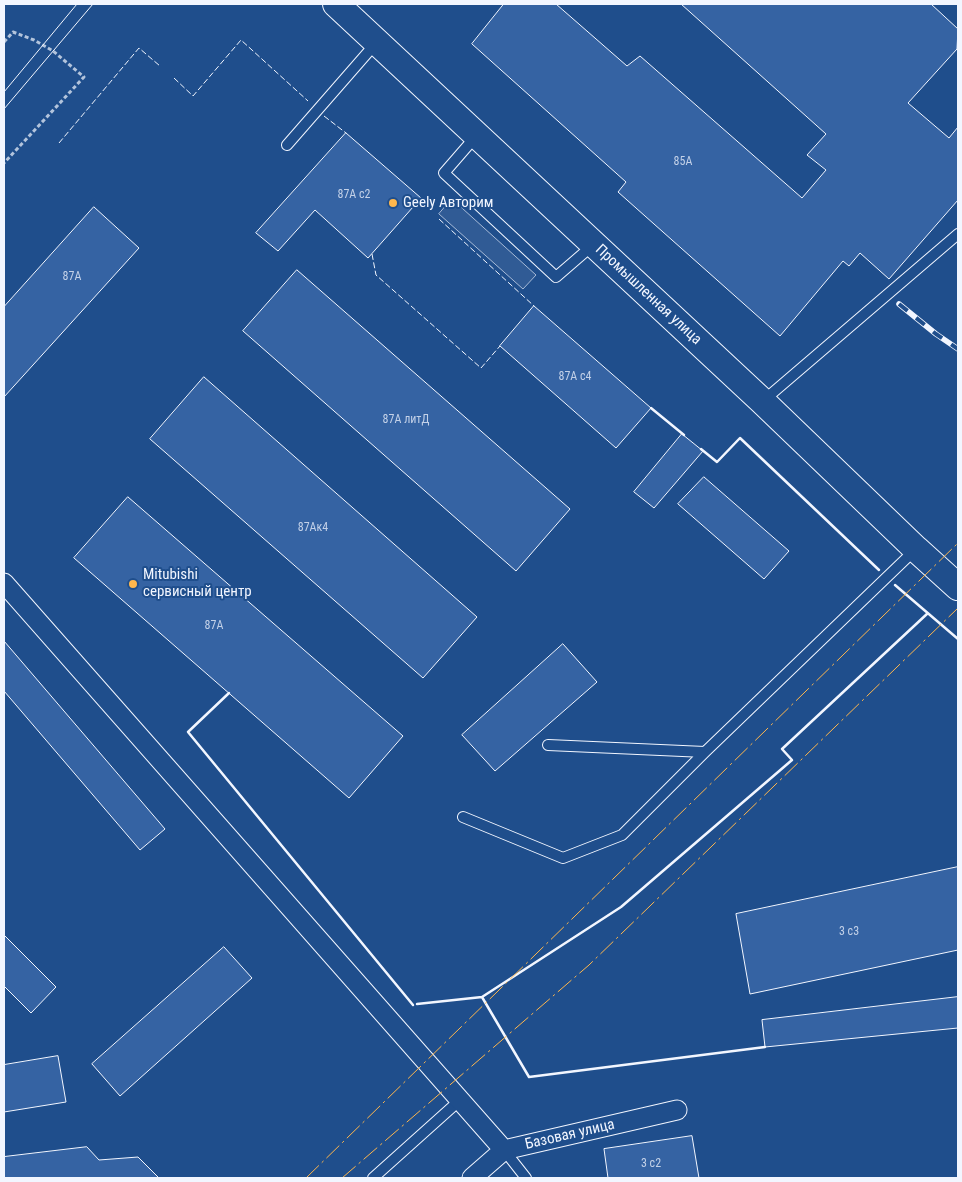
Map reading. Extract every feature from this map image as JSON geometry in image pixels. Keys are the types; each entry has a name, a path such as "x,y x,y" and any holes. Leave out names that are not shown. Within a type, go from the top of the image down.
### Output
{"street":[{"name":"Промышленная улица","path":"336,4 762,401 958,587"},
{"path":"4,584 504,1150"},
{"name":"Базовая улица","path":"472,1178 504,1150 677,1110"}],"lane":[{"path":"287,145 377,42"},
{"path":"477,135 444,173 556,277 594,244"},
{"path":"762,401 958,234"},
{"path":"463,817 563,858 622,835 705,752 916,549"},
{"path":"548,745 705,752"},
{"path":"373,1178 460,1100"},
{"path":"504,1150 526,1178"}],"path":[{"path":"4,42 13,32 43,44 84,77 4,162"}],"shaded area":[{"path":"452,199 536,275 523,289 439,214"}],"building":[{"path":"504,4 556,4 627,66 640,56 802,198 826,170 807,155 826,134 681,4 931,4 958,29 957,49 908,103 949,138 958,127 958,200 889,279 860,253 849,266 843,261 780,336 618,192 626,182 472,44"},
{"path":"346,133 421,198 368,258 315,210 278,251 256,233"},
{"path":"94,207 139,248 4,397 4,307"},
{"path":"297,270 570,509 516,571 243,331"},
{"path":"534,306 651,408 616,448 500,346"},
{"path":"204,377 477,617 423,678 150,439"},
{"path":"682,434 703,451 654,508 634,492"},
{"path":"704,477 789,551 764,579 678,504"},
{"path":"128,497 403,736 349,798 74,558"},
{"path":"4,641 165,829 140,850 4,691"},
{"path":"563,644 597,682 495,771 462,735"},
{"path":"958,867 958,950 750,994 736,914"},
{"path":"4,935 56,987 31,1013 4,986"},
{"path":"224,947 252,978 120,1096 92,1064"},
{"path":"958,997 958,1028 765,1047 762,1020"},
{"path":"58,1056 66,1102 4,1112 4,1065"},
{"path":"692,1136 699,1178 608,1178 604,1149"},
{"path":"87,1147 99,1160 138,1157 159,1178 4,1178 4,1157"}],"tram line":[{"path":"4,92 77,4"},
{"path":"4,109 93,4"}],"railway":[{"path":"899,304 958,349"}],"fence":[{"path":"174,78 193,96 241,40 308,101"},
{"path":"59,143 139,48 160,66"},
{"path":"324,116 346,133"},
{"path":"439,219 534,306"},
{"path":"372,254 376,275 481,368 500,346"}],"wall":[{"path":"651,408 684,435"},
{"path":"701,449 717,462 740,438 879,570"},
{"path":"895,585 958,639"},
{"path":"482,997 621,907 792,760 782,749 928,613"},
{"path":"229,693 188,732 413,1005"},
{"path":"417,1004 482,997 529,1077 765,1047"}],"power":[{"path":"306,1178 958,543"},
{"path":"342,1178 589,965 958,608"}],"place":[{"name":"Geely Авторим","path":"393,203"},
{"name":"Mitubishi сервисный центр","path":"133,584"}]}
